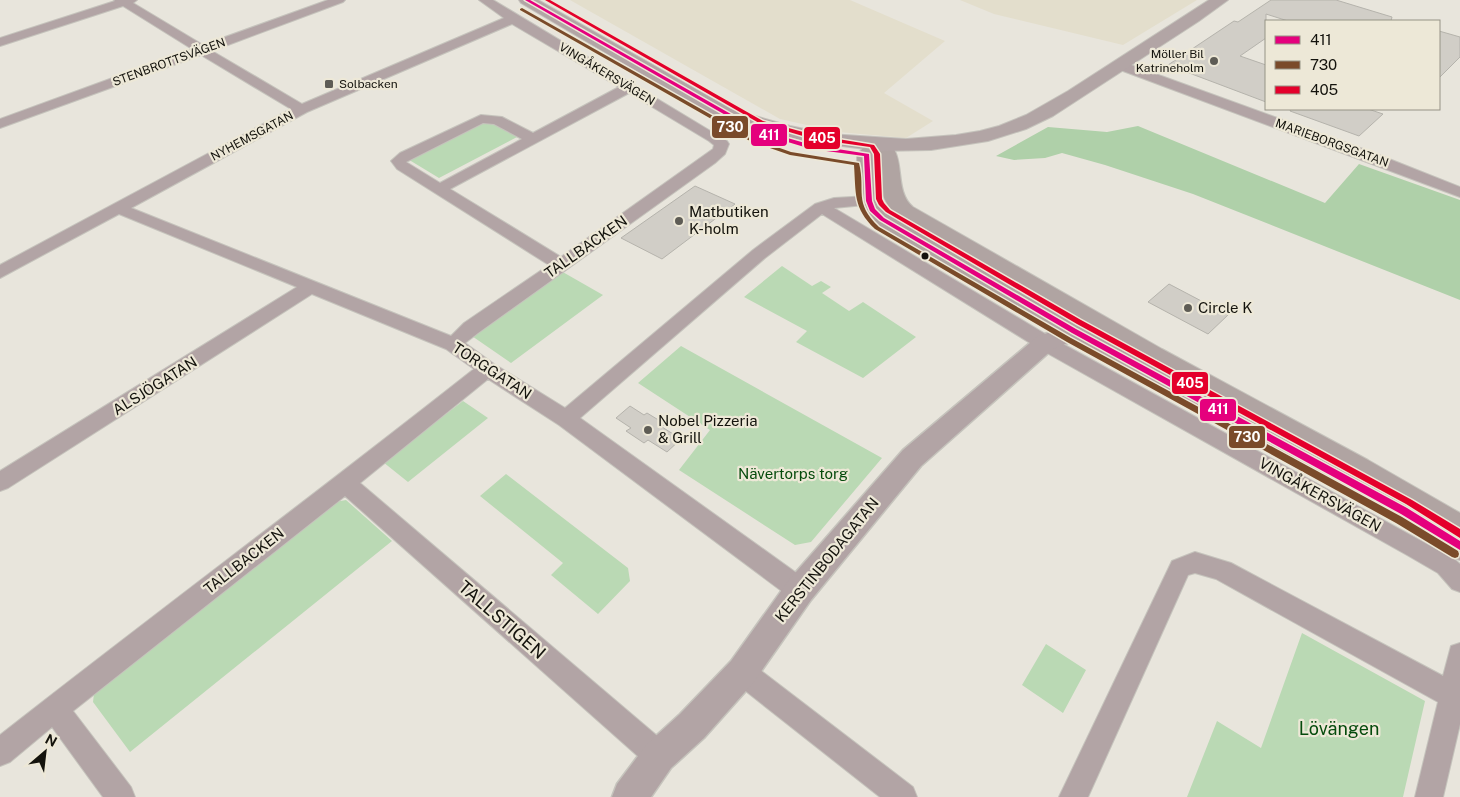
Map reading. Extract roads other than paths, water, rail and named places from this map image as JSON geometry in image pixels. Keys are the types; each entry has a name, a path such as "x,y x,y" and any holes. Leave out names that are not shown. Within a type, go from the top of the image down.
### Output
{"main road":[{"name":"VINGÅKERSVÄGEN","path":"527,0 724,113 741,125 776,138 822,149 925,157 963,152 995,141 1007,130 1074,95 1220,0"},
{"path":"878,152 891,196 881,201"},
{"name":"VINGÅKERSVÄGEN","path":"881,201 899,208 1084,326 1316,462 1404,511 1460,546"},
{"name":"VINGÅKERSVÄGEN","path":"1084,326 1358,468 1460,529"}],"street":[{"name":"STENBROTTSVÄGEN","path":"0,124 339,0"},
{"name":"VINGÅKERSVÄGEN","path":"485,0 513,19 714,138 722,144 720,151"},
{"path":"0,42 125,1 302,110"},
{"name":"NYHEMSGATAN","path":"0,272 302,110 513,19"},
{"name":"MARIEBORGSGATAN","path":"1120,65 1370,156 1460,192"},
{"path":"439,189 628,88"},
{"path":"532,138 497,120 482,119 405,156 398,162 562,265"},
{"name":"TALLBACKEN","path":"453,344 471,328 720,151"},
{"path":"566,418 759,254 821,207 834,203 881,201"},
{"name":"VINGÅKERSVÄGEN","path":"821,207 1045,343 1416,548 1446,566 1460,581"},
{"name":"TORGGATAN","path":"118,208 453,344 487,369 566,418 800,590"},
{"name":"ALSJÖGATAN","path":"0,482 310,287"},
{"path":"1045,343 1084,326"},
{"name":"KERSTINBODAGATAN","path":"630,797 659,756 692,726 742,672 800,590 912,458 1045,343"},
{"name":"TALLBACKEN","path":"0,752 345,483 487,369"},
{"name":"TALLSTIGEN","path":"345,483 659,756"},
{"path":"1073,797 1180,568 1195,562 1223,571 1453,696"},
{"path":"1429,797 1453,696 1460,655"},
{"path":"742,672 903,797"},
{"path":"56,709 121,797"}],"place":[{"name":"Möller Bil Katrineholm","path":"1214,61"},
{"name":"Solbacken","path":"329,84"},
{"name":"Matbutiken K-holm","path":"679,221"},
{"name":"Circle K","path":"1188,308"},
{"name":"Nobel Pizzeria & Grill","path":"648,430"}],"park label":[{"name":"Nävertorps torg","path":"793,474"},
{"name":"Lövängen","path":"1339,729"}]}
